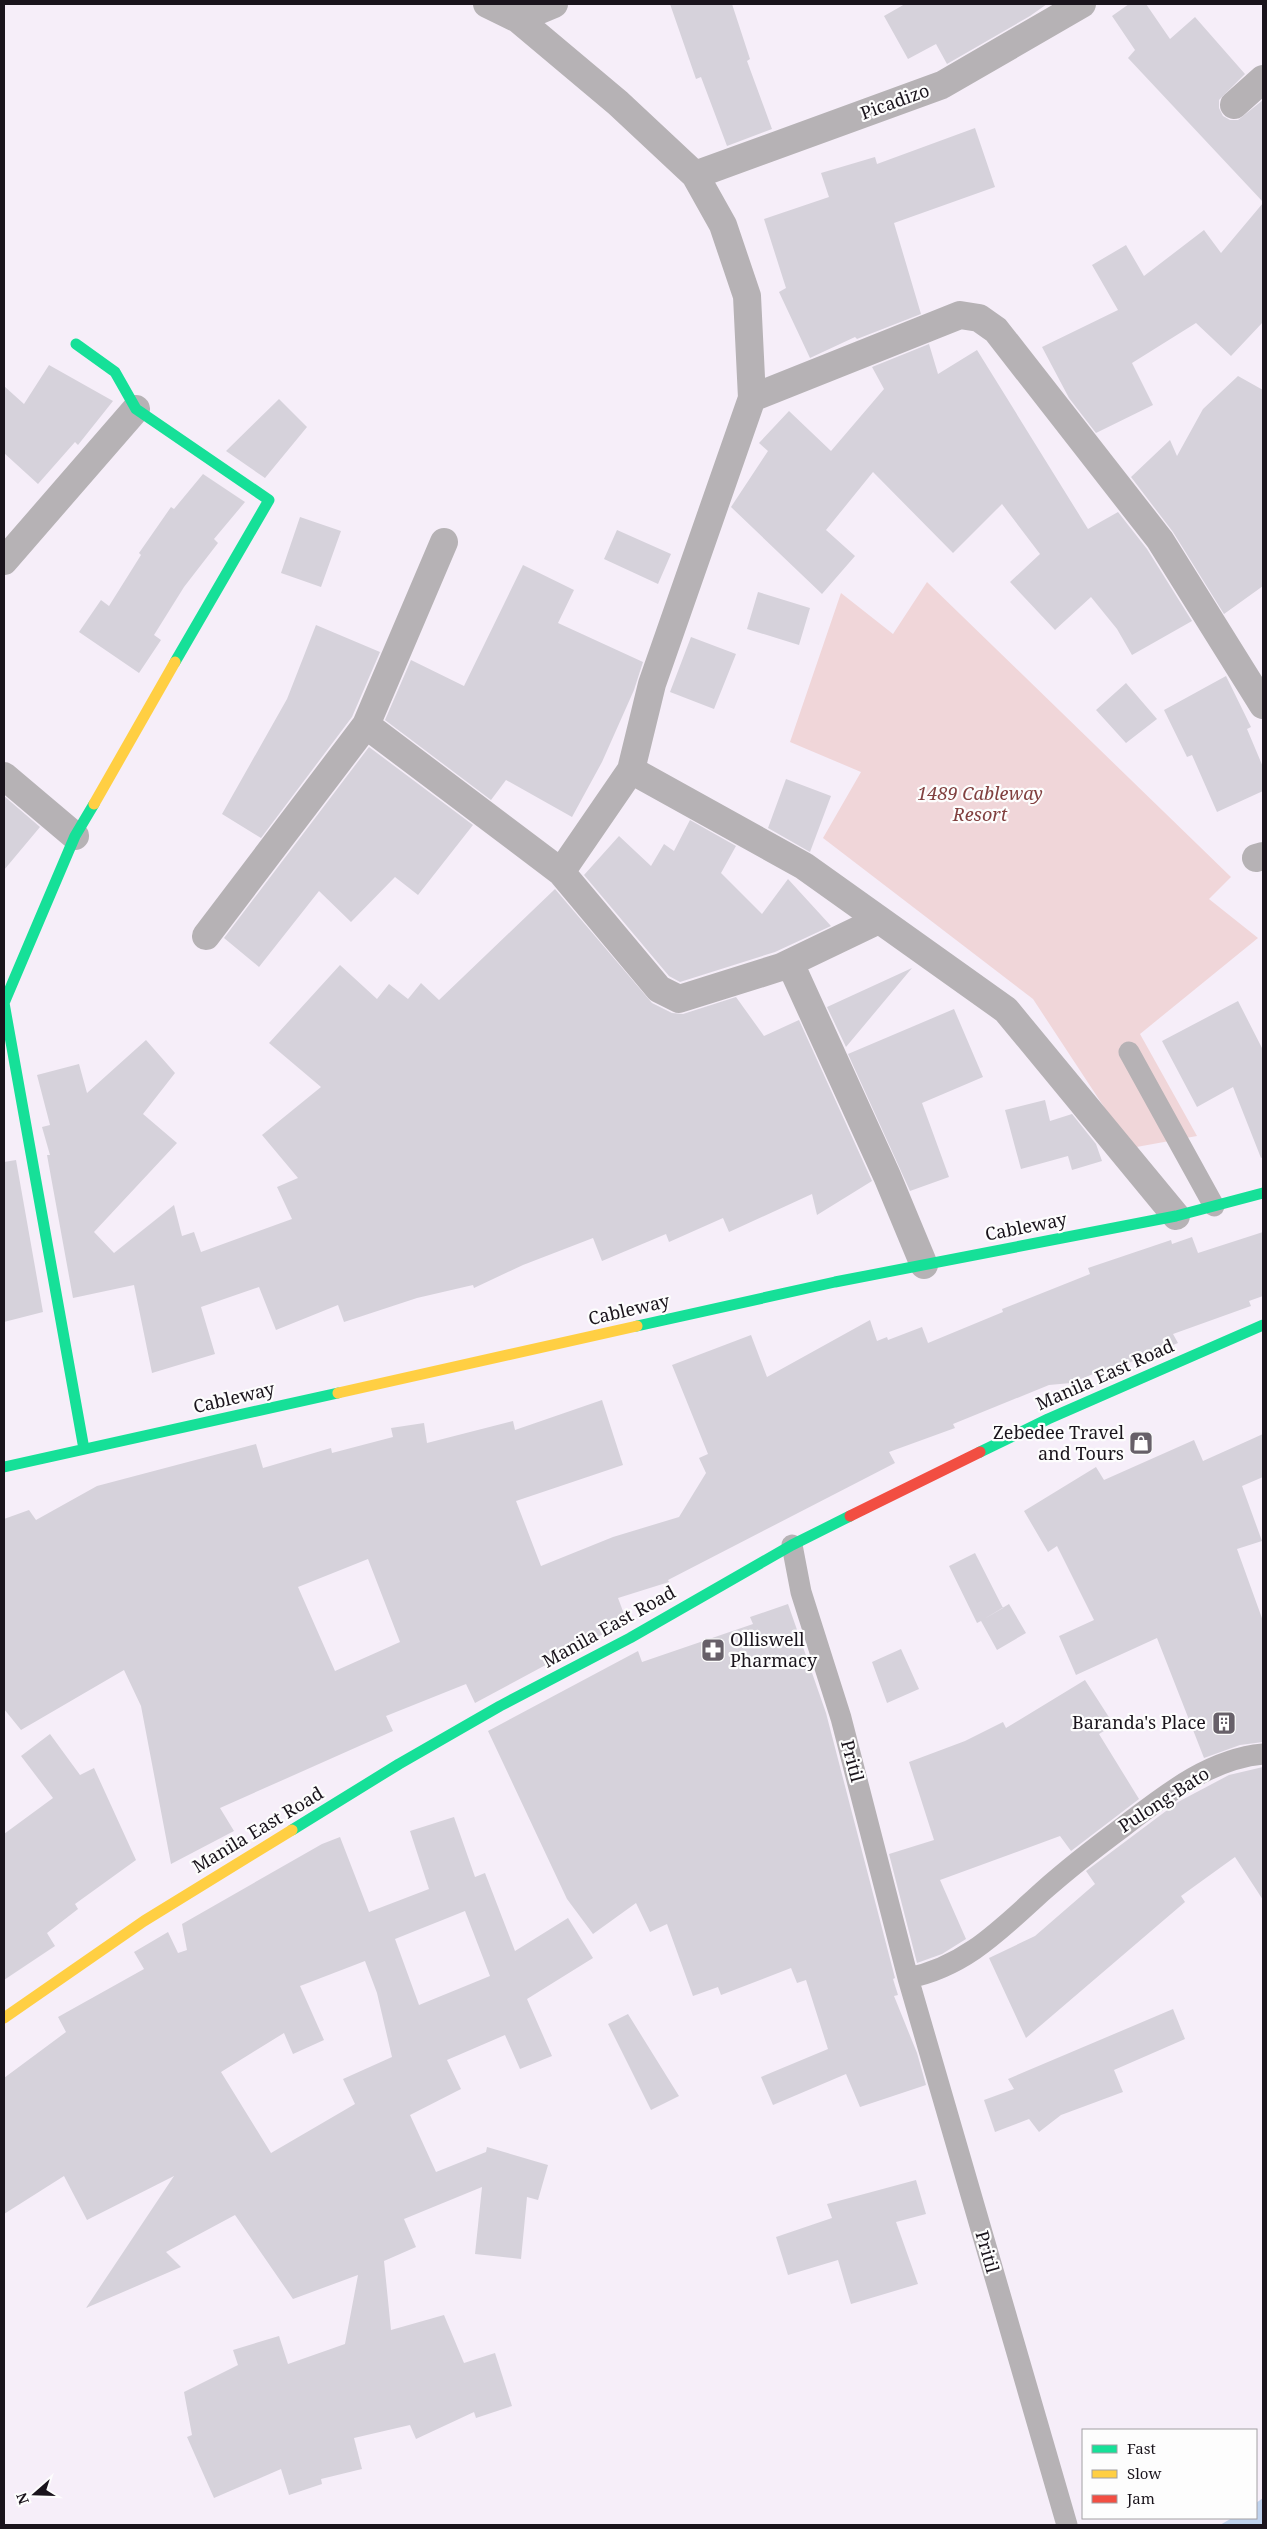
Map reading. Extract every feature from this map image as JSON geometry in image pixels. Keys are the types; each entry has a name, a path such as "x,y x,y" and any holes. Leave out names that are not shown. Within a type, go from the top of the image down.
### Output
{"street":[{"path":"487,4 518,18 618,103 695,175 723,225 746,296 752,398 652,684 632,770 561,872"},
{"path":"518,18 554,4"},
{"name":"Picadizo","path":"695,175 942,85 1082,4"},
{"path":"1234,105 1263,79"},
{"path":"752,398 960,315 979,318 996,330 1160,540 1263,705"},
{"path":"76,344 115,372 136,409 269,500 75,836 4,1002 84,1449"},
{"path":"4,561 136,409"},
{"path":"206,936 366,725 444,542"},
{"path":"366,725 561,872 659,989 679,999 790,963 879,920"},
{"path":"632,770 804,866 1006,1010 1176,1216"},
{"path":"4,776 75,836"},
{"path":"790,963 887,1176 924,1265"},
{"name":"Cableway","path":"4,1467 825,1285 1176,1216 1263,1193"},
{"name":"Manila East Road","path":"4,2018 144,1920 399,1764 500,1706 630,1638 792,1545 1048,1419 1263,1325"}],"lane":[{"path":"1130,1052 1214,1206"},
{"name":"Pritil","path":"792,1545 801,1592 841,1718 908,1978 1067,2525"},
{"name":"Pulong-Bato","path":"908,1978 943,1969 972,1953 1074,1864 1165,1796 1202,1772 1263,1754"}],"green space":[{"name":"1489 Cableway Resort","path":"927,582 1231,877 1209,899 1258,938 1140,1034 1197,1136 1131,1148 1033,999 823,838 861,772 790,742 841,593 893,634"}],"water":[{"path":"1263,2498 1263,2525 1220,2525 1230,2519 1257,2519 1257,2502"}],"building":[{"path":"670,4 732,4 750,59 747,61 772,129 727,146 701,77 696,79"},
{"path":"905,4 1047,4 1030,16 947,64 936,44 908,59 884,16"},
{"path":"1129,4 1146,4 1170,39 1195,17 1245,74 1219,100 1219,108 1223,116 1230,120 1238,120 1263,100 1263,202 1128,58 1135,50 1112,16"},
{"path":"975,128 995,187 894,223 921,314 857,339 855,337 810,358 779,292 786,288 764,219 829,197 821,173 875,157 877,164"},
{"path":"1263,203 1263,322 1231,356 1196,323 1132,363 1153,405 1096,433 1069,398 1042,347 1118,310 1092,265 1126,245 1144,276 1204,230 1221,253"},
{"path":"929,344 938,374 977,350 1088,529 1118,512 1147,549 1192,621 1132,655 1117,629 1091,597 1055,630 1010,582 1040,554 1002,504 953,553 873,472 826,530 855,556 822,594 731,507 768,451 759,443 789,411 831,451 884,389 872,367"},
{"path":"49,365 113,401 78,445 75,442 38,484 4,453 4,386 24,404"},
{"path":"1238,376 1263,390 1263,586 1224,614 1173,532 1131,477 1170,440 1177,456 1203,409"},
{"path":"279,399 307,427 265,478 226,451"},
{"path":"203,474 245,502 214,539 218,543 184,587 154,635 161,640 139,673 79,632 101,600 109,606 141,555 139,553 171,507 174,509"},
{"path":"300,517 341,531 321,587 281,573"},
{"path":"617,530 671,554 658,584 604,559"},
{"path":"523,565 574,590 558,623 643,662 634,690 602,762 572,817 506,780 491,800 385,720 411,660 464,686"},
{"path":"758,592 810,608 799,645 747,629"},
{"path":"316,625 380,652 352,717 261,838 222,814 287,699"},
{"path":"691,637 736,654 714,709 670,692"},
{"path":"1226,676 1251,727 1247,729 1263,767 1263,791 1217,812 1192,755 1187,757 1164,710"},
{"path":"1126,683 1157,719 1126,743 1096,710"},
{"path":"369,747 473,825 418,895 395,877 351,922 319,891 259,967 224,938"},
{"path":"786,779 831,796 810,852 768,828"},
{"path":"4,796 40,827 4,870"},
{"path":"690,820 736,846 721,873 762,914 788,879 831,926 775,952 680,982 669,976 584,875 619,836 651,866 664,844 674,851"},
{"path":"555,889 652,1003 672,1013 683,1014 736,997 764,1036 799,1020 872,1181 817,1215 812,1194 729,1232 723,1218 669,1242 666,1234 602,1261 593,1238 523,1265 474,1288 473,1285 417,1298 344,1322 338,1305 276,1330 259,1287 201,1307 215,1354 152,1373 134,1285 73,1298 47,1155 50,1155 42,1127 50,1125 37,1075 79,1064 87,1093 146,1040 175,1073 143,1114 177,1143 94,1232 114,1253 174,1205 182,1236 194,1232 201,1252 292,1219 277,1187 298,1178 262,1135 321,1087 269,1043 340,965 377,999 389,984 408,999 421,983 439,1000"},
{"path":"912,968 846,1047 827,1007"},
{"path":"1238,1001 1263,1050 1263,1157 1261,1158 1233,1087 1197,1107 1162,1041"},
{"path":"954,1009 983,1077 922,1103 949,1177 910,1191 848,1054"},
{"path":"1045,1100 1050,1121 1072,1114 1096,1144 1102,1161 1072,1170 1068,1156 1021,1169 1005,1110"},
{"path":"16,1160 43,1312 4,1322 4,1162"},
{"path":"1263,1232 1263,1296 1249,1301 1251,1306 1173,1334 1178,1343 1126,1364 1125,1361 1071,1383 1049,1385 953,1424 955,1428 889,1452 895,1463 668,1580 669,1582 618,1598 627,1622 475,1703 466,1684 386,1716 393,1731 220,1808 234,1831 171,1864 141,1706 124,1670 21,1730 4,1709 4,1519 29,1510 36,1520 97,1486 256,1444 263,1468 331,1448 332,1453 393,1437 391,1428 424,1423 427,1443 513,1421 515,1430 602,1400 623,1465 516,1501 541,1566 613,1537 679,1517 706,1473 699,1458 708,1454 672,1365 751,1335 767,1377 870,1320 877,1341 887,1337 888,1340 922,1327 928,1343 1003,1312 1002,1309 1090,1274 1088,1268 1171,1240 1172,1244 1192,1237 1198,1253","holes":["368,1559 400,1642 335,1671 298,1587"]},
{"path":"1263,1434 1263,1477 1242,1486 1262,1541 1237,1549 1263,1621 1263,1742 1240,1745 1204,1758 1157,1638 1076,1675 1059,1636 1094,1620 1057,1546 1048,1552 1024,1511 1096,1467 1104,1480 1194,1440 1203,1461"},
{"path":"975,1553 1003,1608 1009,1604 1026,1633 997,1650 981,1621 977,1623 949,1566"},
{"path":"788,1604 826,1713 895,1978 893,1979 898,1995 894,1996 917,2053 926,2085 860,2107 846,2074 773,2105 761,2077 828,2049 806,1980 797,1983 791,1968 721,1995 718,1987 693,1996 667,1924 650,1932 636,1903 593,1934 567,1899 488,1731 638,1651 642,1662 753,1624 750,1617"},
{"path":"901,1649 919,1689 887,1703 872,1662"},
{"path":"1085,1680 1114,1725 1099,1734 1139,1799 1071,1851 1060,1836 940,1880 966,1939 942,1954 917,1963 889,1854 934,1840 909,1762 965,1741 1003,1722 1006,1728"},
{"path":"50,1734 80,1775 94,1768 136,1860 75,1904 78,1909 47,1933 55,1946 4,1980 4,1834 53,1798 21,1756"},
{"path":"1263,1767 1263,1900 1235,1857 1181,1896 1185,1902 1026,2038 989,1958 1035,1936 1095,1884 1086,1871 1178,1802 1229,1775"},
{"path":"454,1817 475,1877 485,1873 515,1951 568,1918 593,1958 527,1999 552,2056 520,2069 505,2035 447,2060 461,2089 410,2115 436,2172 486,2152 487,2147 548,2165 538,2200 527,2197 521,2259 475,2254 482,2187 404,2219 416,2247 384,2261 391,2330 444,2315 464,2363 495,2353 512,2406 476,2418 474,2412 416,2439 410,2425 354,2438 362,2469 321,2479 322,2484 289,2495 281,2469 214,2498 187,2437 192,2435 184,2392 238,2365 233,2350 279,2336 288,2364 345,2344 358,2275 293,2299 235,2215 166,2252 181,2267 86,2308 174,2176 87,2220 64,2176 4,2214 4,2078 66,2032 58,2017 144,1969 134,1952 168,1932 178,1953 187,1950 182,1924 322,1844 340,1837 369,1912 429,1889 410,1831","holes":["465,1911 490,1976 419,2005 395,1939","365,1961 377,1993 392,2057 343,2079 355,2104 271,2153 221,2072 284,2033 293,2054 324,2040 300,1986"]},
{"path":"1173,2009 1185,2039 1114,2070 1123,2092 1061,2115 1039,2132 1029,2119 995,2132 984,2100 1014,2089 1008,2079"},
{"path":"628,2014 679,2096 651,2110 608,2024"},
{"path":"916,2180 926,2214 896,2222 918,2284 851,2304 838,2260 788,2275 776,2237 832,2218 827,2204"}],"traffic: fast":[{"path":"76,344 115,372 136,409 269,500 175,662"},
{"path":"84,1449 4,1003 75,836 94,804"},
{"path":"637,1326 835,1282 1176,1216 1263,1193"},
{"path":"980,1452 1048,1419 1263,1325"},
{"path":"4,1467 338,1393"},
{"path":"292,1830 399,1764 500,1706 630,1638 792,1545 850,1516"}],"traffic: slow":[{"path":"94,804 175,662"},
{"path":"338,1393 637,1326"},
{"path":"4,2018 144,1921 292,1830"}],"traffic: jam":[{"path":"850,1516 980,1452"}],"place":[{"name":"Zebedee Travel and Tours","path":"1141,1443"},
{"name":"Olliswell Pharmacy","path":"713,1650"},
{"name":"Baranda's Place","path":"1224,1723"}]}
